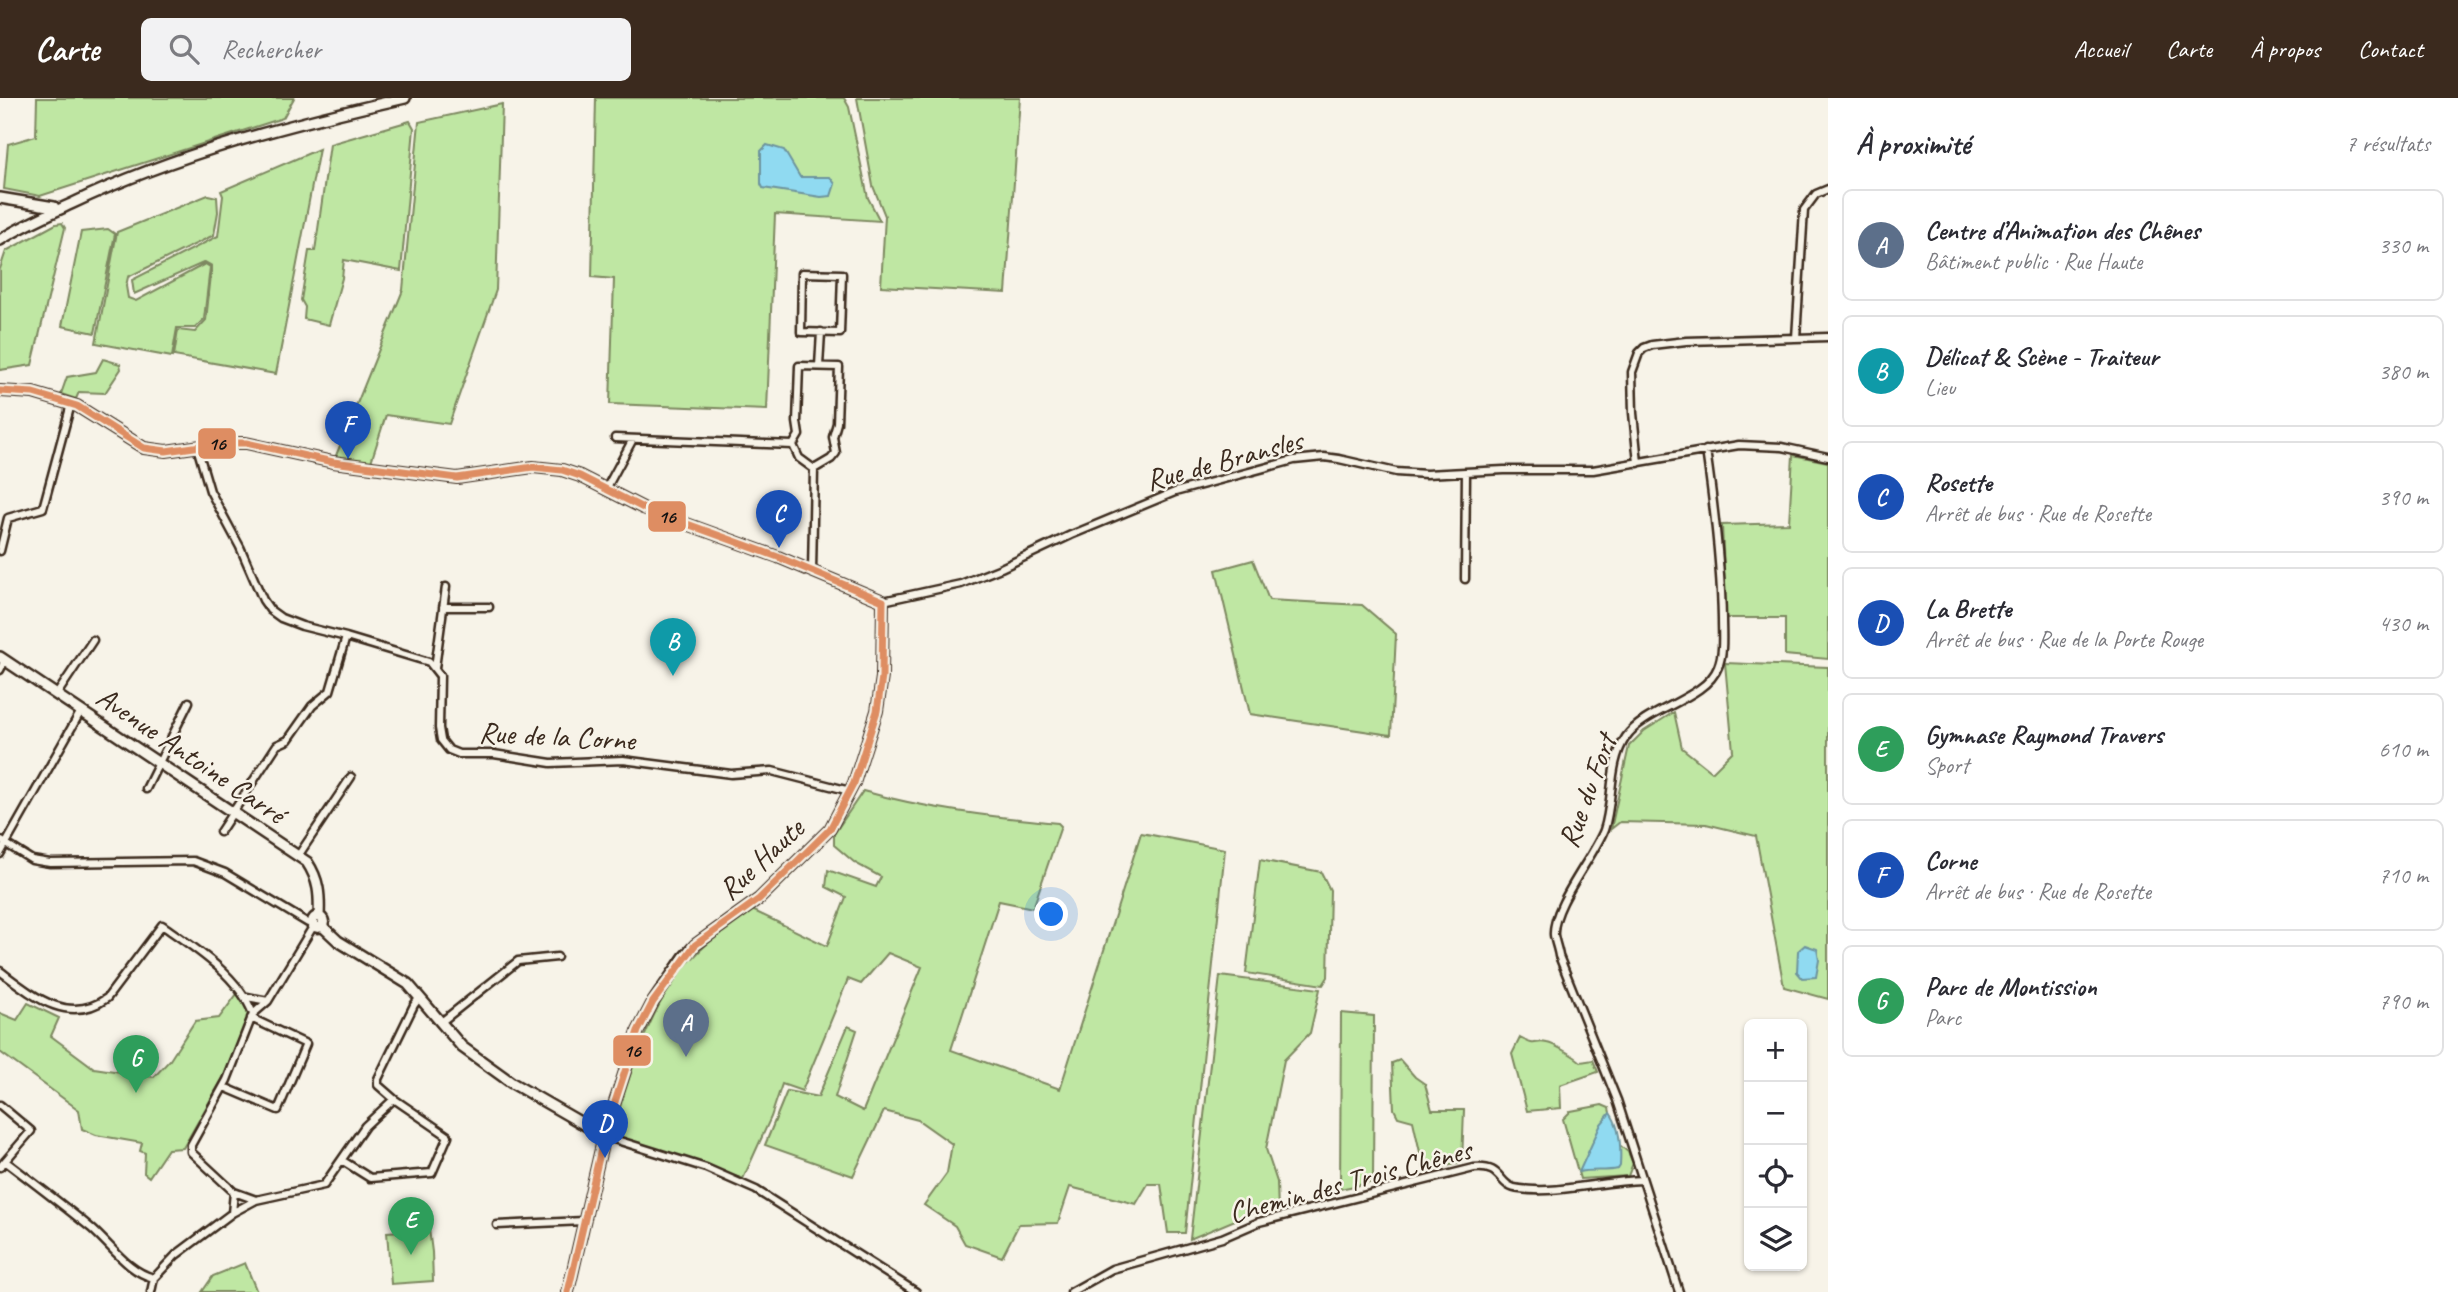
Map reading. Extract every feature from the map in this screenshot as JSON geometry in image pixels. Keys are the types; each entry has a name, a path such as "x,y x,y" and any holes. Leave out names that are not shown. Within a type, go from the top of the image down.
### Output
{"street":[{"path":"0,240 56,211 155,168 260,133 405,98"},
{"path":"1796,338 1804,210 1816,194 1828,189"},
{"path":"0,198 54,207 56,211"},
{"path":"802,273 842,274 840,333 821,332 801,332 802,273"},
{"path":"819,366 821,332"},
{"path":"1638,463 1632,372 1639,353 1644,348 1686,341 1828,337"},
{"path":"799,366 839,367 834,438 836,453 814,470 799,458 793,445 799,431 799,366"},
{"path":"0,391 33,393 71,404 144,448 166,451 222,443 260,444 333,462 460,478 515,469 548,467 580,476 642,508 778,557 883,601"},
{"path":"0,551 8,518 43,508 71,404"},
{"path":"615,438 793,445"},
{"path":"606,489 633,439"},
{"name":"Rue de Bransles","path":"883,601 961,584 1071,534 1175,492 1294,460 1324,457 1396,472 1466,472 1593,470 1739,445 1764,445 1828,457"},
{"path":"197,447 210,491 270,610 281,618 302,626 429,662 435,668"},
{"name":"Rue du Fort","path":"1679,1292 1617,1100 1559,956 1554,935 1555,922 1604,831 1620,750 1627,736 1641,723 1703,685 1714,676 1719,665 1722,644 1721,586 1716,516 1706,450"},
{"path":"812,572 814,470"},
{"path":"1465,579 1466,472"},
{"name":"Rue de la Corne","path":"446,587 435,668 440,676 441,740 449,750 459,754 494,754 551,763 623,761 731,774 772,771 850,791"},
{"name":"Rue Haute","path":"568,1292 604,1136 638,1031 669,977 695,945 760,899 830,829 850,791 877,711 882,677 883,601"},
{"path":"443,607 489,607"},
{"path":"220,832 277,745 288,740 312,706 330,691 346,637"},
{"path":"57,694 93,640"},
{"path":"0,670 2,658"},
{"name":"Avenue Antoine Carré","path":"2,658 307,862 316,876 320,890 317,923"},
{"path":"146,789 189,702"},
{"path":"0,854 3,842 38,789 41,777 81,711"},
{"path":"298,856 351,777"},
{"path":"3,842 32,860 50,863 193,861 225,873 308,923 317,923 338,941 408,984 462,1047 512,1083 604,1136 706,1168 756,1190 915,1292"},
{"path":"256,1200 234,1192 191,1152 191,1145 224,1087 252,1016 268,1001 317,923"},
{"path":"0,971 51,1007 68,1010 99,1004 107,998 162,925 205,956 247,997 252,1016 306,1044 278,1110 224,1087"},
{"path":"440,1023 518,961 557,957"},
{"path":"247,997 268,1001"},
{"path":"343,1161 370,1178 432,1173 448,1136 394,1099 378,1084 414,1004 420,997"},
{"path":"151,1292 154,1279 176,1255 232,1213 256,1200 324,1185 365,1126 394,1099"},
{"path":"0,1105 31,1131 3,1164 93,1230 144,1276 154,1279"},
{"name":"Chemin des Trois Chênes","path":"1070,1292 1112,1269 1222,1237 1259,1222 1474,1168 1487,1167 1494,1170 1507,1186 1523,1190 1583,1188 1616,1181 1642,1180"},
{"path":"232,1213 234,1192"},
{"path":"497,1225 584,1222"}],"green space":[{"path":"37,98 294,98 283,118 40,196 4,189 8,144 36,136"},
{"path":"596,98 844,98 849,107 868,198 880,221 775,214 767,410 610,404 614,279 592,277"},
{"path":"857,98 1020,98 1006,293 881,286 885,216 873,186"},
{"path":"502,104 496,290 449,424 386,415 371,462 335,458 403,290 419,122"},
{"path":"410,121 414,128 401,271 344,260 329,325 304,319 305,307 301,300 309,251 315,251 330,144"},
{"path":"319,149 276,374 174,356 178,330 195,332 206,320 212,266 205,262 134,294 132,280 218,236 223,196 221,191"},
{"path":"208,195 217,197 218,212 214,235 128,277 126,286 128,298 136,301 205,264 210,267 204,319 195,328 177,328 172,357 96,343 117,232"},
{"path":"62,223 65,228 32,365 0,370 0,269 6,251"},
{"path":"108,229 115,234 95,333 62,326 81,232"},
{"path":"103,359 120,364 121,369 105,393 79,392 76,399 61,394 67,377 96,372"},
{"path":"1793,455 1828,462 1828,659 1785,655 1785,618 1726,618 1722,525 1789,523"},
{"path":"1253,560 1269,600 1362,605 1396,634 1391,735 1250,714 1216,570"},
{"path":"1725,663 1828,667 1828,999 1784,987 1756,836 1706,824 1620,822 1611,829 1629,746 1644,731 1674,712 1682,748 1712,772 1733,751"},
{"path":"863,791 935,807 1058,823 1061,826 1033,908 999,901 951,1050 1060,1089 1141,833 1225,849 1185,1233 1168,1233 1161,1184 1148,1184 1136,1204 1070,1187 1058,1223 1019,1224 1002,1257 965,1244 955,1226 924,1205 947,1173 952,1144 918,1120 884,1111 853,1176 765,1145 787,1091 818,1097 848,1026 857,1030 835,1097 863,1111 922,967 888,953 861,984 848,979 802,1091 782,1084 771,1117 743,1179 610,1134 635,1060 658,1006 676,977 705,946 748,908 827,946 846,897 826,887 828,870 876,887 881,877 855,863 834,845 834,834"},
{"path":"1260,860 1321,872 1330,890 1328,977 1323,985 1246,973"},
{"path":"1220,976 1320,989 1310,1033 1284,1060 1266,1149 1277,1182 1278,1211 1254,1212 1190,1239"},
{"path":"237,994 245,1001 248,1017 224,1076 183,1148 168,1149 149,1177 144,1173 145,1153 140,1151 142,1143 96,1135 82,1129 79,1110 0,1052 0,1013 17,1020 28,1003 59,1018 51,1036 94,1068 154,1077 170,1060 195,1021 219,1018"},
{"path":"1341,1013 1374,1016 1373,1182 1340,1189"},
{"path":"1520,1038 1533,1043 1550,1044 1581,1062 1593,1060 1598,1072 1560,1085 1561,1108 1527,1111 1512,1054"},
{"path":"1400,1060 1425,1084 1432,1110 1464,1110 1462,1163 1424,1170 1413,1121 1398,1117 1394,1109 1392,1063"},
{"path":"1602,1105 1609,1108 1616,1142 1628,1152 1633,1163 1628,1176 1580,1179 1563,1119 1571,1111"},
{"path":"429,1229 433,1281 391,1284 387,1232"},
{"path":"245,1263 257,1292 202,1292 213,1276"}],"water":[{"path":"767,145 784,150 800,177 830,177 835,184 831,196 821,197 763,188 761,151"},
{"path":"1805,945 1817,949 1819,960 1816,977 1802,978 1797,972 1798,951"},
{"path":"1610,1113 1618,1131 1620,1166 1613,1170 1579,1172 1601,1124"}],"transit line":[{"name":"16","path":"0,391 33,393 77,406 144,448 166,451 222,443 246,443 333,462 457,478 533,467 562,470 580,476 643,508 778,557 883,601"},
{"name":"16","path":"568,1292 604,1136 638,1031 653,1002 695,945 759,899 830,829 854,783 877,711 882,677 883,601"}],"place":[{"name":"Corne","path":"348,459"},
{"name":"Rosette","path":"779,548"},
{"name":"Délicat & Scène - Traiteur","path":"673,676"},
{"name":"Centre d’Animation des Chênes","path":"686,1057"},
{"name":"Parc de Montission","path":"136,1093"},
{"name":"La Brette","path":"605,1158"},
{"name":"Gymnase Raymond Travers","path":"411,1255"}]}
